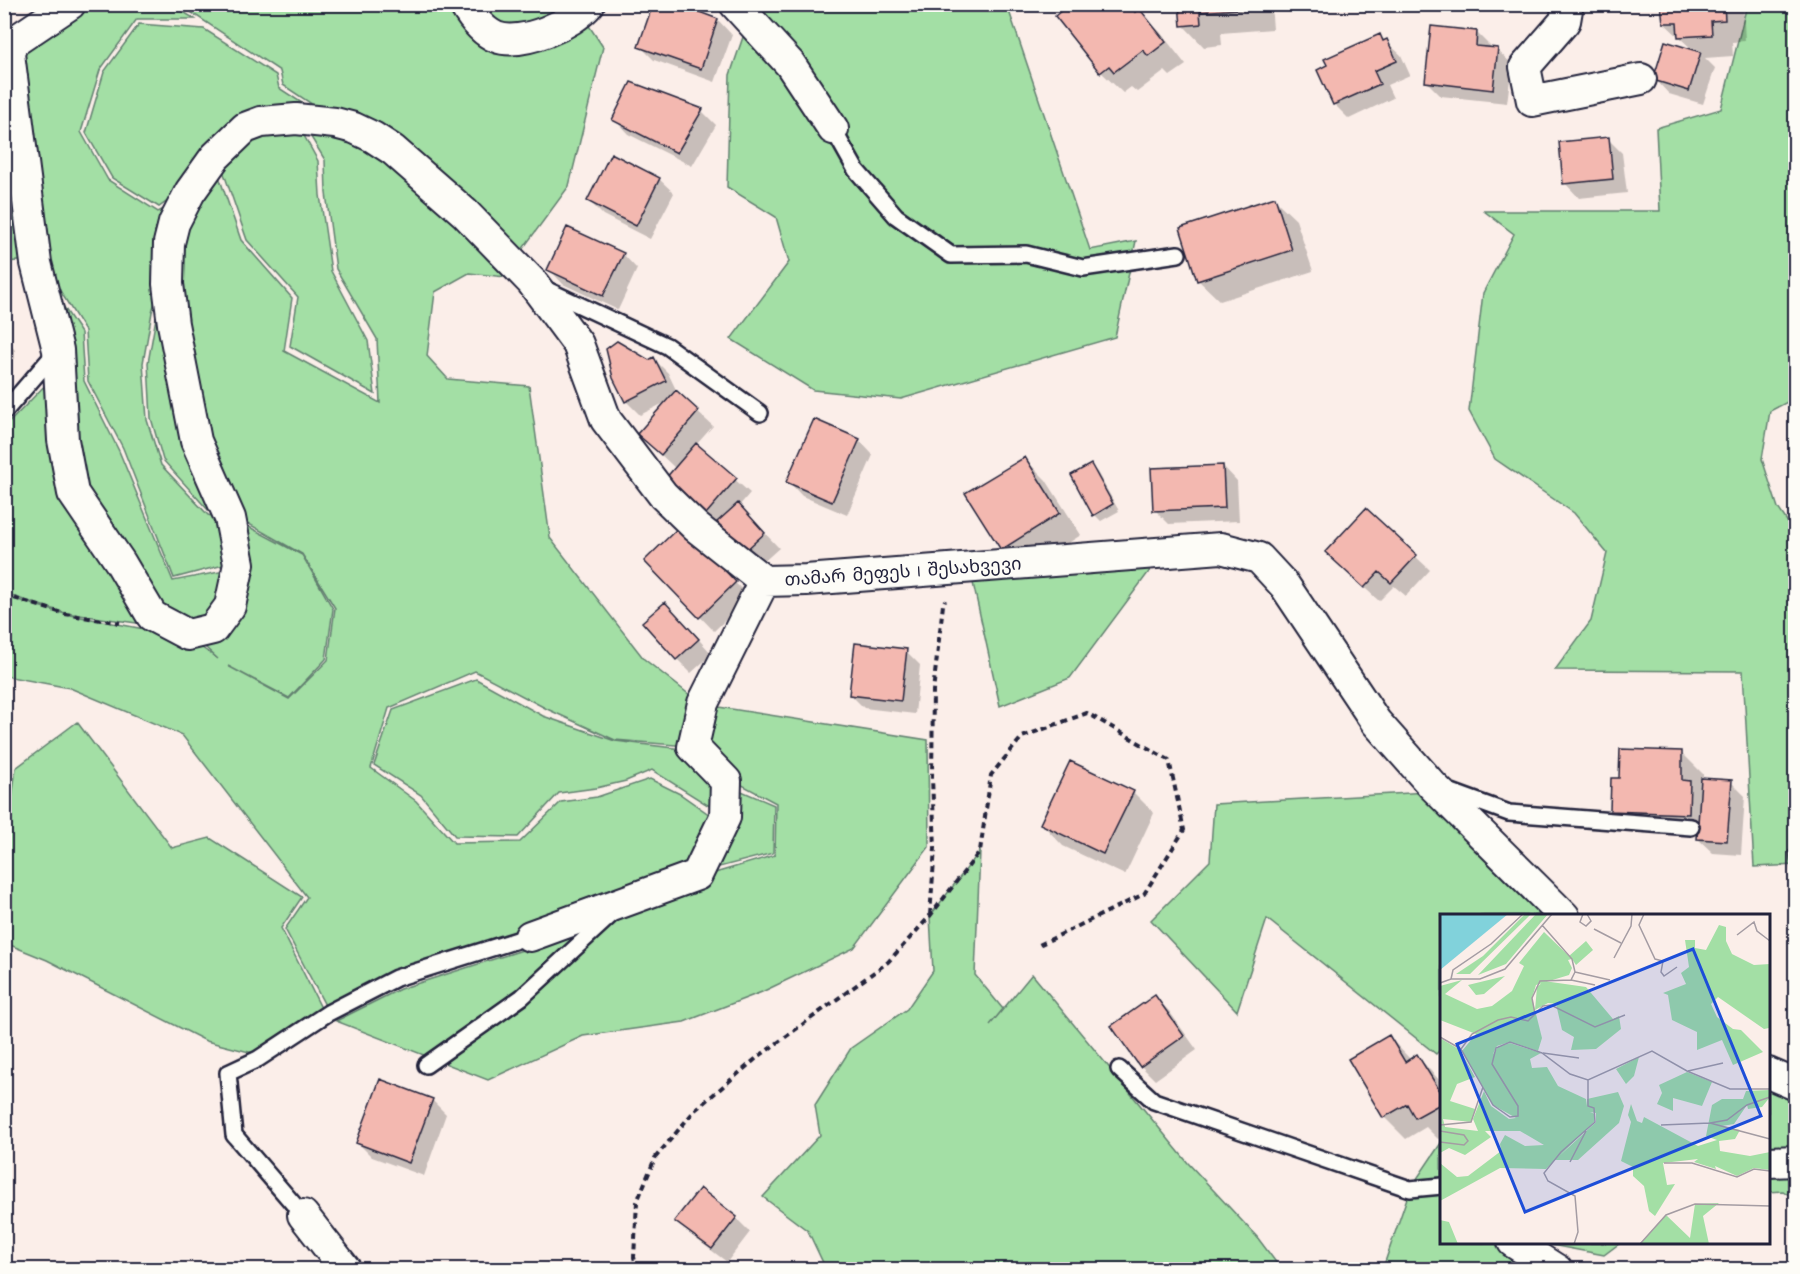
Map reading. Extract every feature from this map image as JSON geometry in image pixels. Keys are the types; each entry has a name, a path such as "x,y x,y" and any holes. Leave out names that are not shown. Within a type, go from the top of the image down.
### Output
{"street":[{"name":"თამარ მეფეს I შესახვევი","path":"70,4 8,38 36,263 58,350 63,440 73,493 120,562 152,616 188,635 213,629 231,606 239,564 230,518 196,441 173,324 168,284 169,243 174,223 190,192 215,157 245,128 261,122 296,118 335,123 354,128 393,150 465,213 532,282 578,344 606,420 663,495 696,527 764,581 806,580 1221,548 1259,558 1285,586 1376,722 1432,785 1563,914"},
{"path":"464,4 482,27 495,37 510,40 527,37 569,22 590,5"},
{"path":"735,4 790,64 833,129"},
{"path":"1568,4 1565,21 1525,67 1532,101 1641,79"},
{"path":"530,936 697,875 725,817 726,781 693,747 703,703 764,581"},
{"path":"1770,1074 1796,1085"},
{"path":"1770,1162 1796,1161"},
{"path":"303,1215 346,1269"},
{"path":"1517,1244 1557,1269"}],"lane":[{"path":"833,129 856,170 896,216 951,255 1026,254 1083,268 1178,254"},
{"path":"532,282 667,346 760,413"},
{"path":"4,412 58,350"},
{"path":"1432,785 1509,813 1690,827"},
{"path":"426,1065 522,997 626,901"},
{"path":"303,1215 234,1135 228,1073 258,1059 328,1013 396,978 530,936"},
{"path":"1119,1069 1154,1101 1410,1189 1440,1186"}],"path":[{"path":"930,916 935,848 932,778 933,691 943,605 967,567"},
{"path":"4,595 65,614 121,623"},
{"path":"637,1269 634,1257 637,1202 655,1158 695,1110 758,1057 888,962 930,916 980,851 991,776 1022,737 1087,713 1169,760 1184,830 1144,894 1037,946"}],"green space":[{"path":"82,5 172,5 195,19 137,19 100,70 81,132 108,180 158,212 185,198 152,312 143,363 147,420 161,465 208,515 225,519 235,562 174,578 123,448 88,381 85,331 41,260 19,46"},
{"path":"180,5 565,5 580,12 603,47 569,186 516,258 336,120 283,85 280,71"},
{"path":"754,5 1007,5 1090,250 1136,241 1115,337 901,399 813,390 731,339 789,262 776,217 727,187 730,75"},
{"path":"1747,5 1795,5 1795,398 1770,411 1762,459 1778,508 1795,533 1795,865 1754,867 1743,671 1555,670 1591,621 1607,553 1574,513 1495,459 1469,411 1483,293 1514,234 1484,211 1660,211 1656,128 1721,109"},
{"path":"139,24 204,29 276,75 279,88 328,120 258,115 186,188 159,207 112,178 86,133 104,72"},
{"path":"4,69 31,260 5,262 4,262"},
{"path":"297,123 318,161 320,195 331,271 368,341 375,394 290,346 298,297 247,240 219,159 247,132"},
{"path":"303,124 352,133 525,279 469,273 435,292 427,356 448,379 529,386 550,538 644,659 700,703 687,746 615,740 547,709 475,671 389,708 371,768 416,801 454,843 520,842 561,802 597,797 650,779 680,794 717,820 690,870 327,1009 285,929 307,897 182,735 70,688 5,676 5,596 65,614 186,637 218,659 193,636 214,633 236,520 302,555 333,609 326,659 289,698 228,666 289,699 328,660 335,608 302,554 233,515 203,440 173,243 214,162 241,240 292,298 284,351 380,403 377,339 336,269 326,193 325,160"},
{"path":"42,274 81,333 84,381 119,451 173,581 235,569 211,626 154,613 75,493"},
{"path":"157,312 225,514 209,511 163,460 151,418 148,363"},
{"path":"51,379 59,494 144,624 65,613 5,594 4,428"},
{"path":"1125,564 1154,565 1070,678 1000,706 973,583"},
{"path":"476,679 543,716 615,741 691,750 723,783 774,805 773,853 704,871 727,817 652,770 626,781 559,793 518,837 455,836 421,795 374,765 393,710"},
{"path":"706,705 928,740 929,847 854,948 762,992 684,1022 583,1036 488,1080 336,1021 400,989 532,947 695,879 775,855 776,803 729,778 695,746"},
{"path":"77,722 172,848 210,838 302,897 281,928 322,1010 253,1053 206,1041 47,960 5,943 4,816 10,814 16,768"},
{"path":"1428,792 1562,914 1440,914 1440,1050 1436,1054 1267,919 1237,1011 1151,920 1210,861 1214,804"},
{"path":"980,851 975,975 1003,1009 990,1025 1032,974 1188,1163 1257,1237 1281,1269 826,1269 808,1231 763,1197 820,1135 815,1105 851,1048 907,1009 933,971 930,916"},
{"path":"1770,1075 1795,1086 1795,1199 1783,1191 1770,1192"},
{"path":"1440,1144 1440,1244 1515,1244 1557,1269 1395,1270 1385,1262 1410,1189"},
{"path":"1546,1244 1619,1244 1604,1255"}],"building":[{"path":"653,4 678,4 718,19 701,69 638,47"},
{"path":"1069,4 1129,4 1135,12 1139,8 1166,42 1148,56 1143,50 1114,72 1109,66 1100,73 1055,16"},
{"path":"1179,4 1252,4 1252,8 1200,12 1201,24 1181,26"},
{"path":"1661,4 1724,4 1725,20 1711,21 1712,35 1678,37 1677,23 1663,23"},
{"path":"1431,26 1477,31 1476,46 1498,48 1493,90 1425,82"},
{"path":"1380,34 1383,41 1387,39 1397,61 1374,71 1380,84 1333,105 1317,70 1327,65 1324,59"},
{"path":"1665,41 1701,52 1689,91 1653,80"},
{"path":"631,82 703,109 677,153 612,120"},
{"path":"1609,137 1613,179 1563,184 1559,142"},
{"path":"611,153 660,178 636,226 587,201"},
{"path":"1275,197 1292,250 1197,281 1180,228"},
{"path":"567,227 624,253 603,296 547,270"},
{"path":"617,341 649,360 654,357 666,381 625,402 613,378 606,349"},
{"path":"676,390 699,411 661,455 637,434"},
{"path":"814,419 860,439 832,502 786,482"},
{"path":"696,443 737,478 706,514 665,479"},
{"path":"1025,457 1060,513 1001,550 965,493"},
{"path":"1091,464 1113,504 1093,516 1071,475"},
{"path":"1223,465 1225,508 1153,511 1151,468"},
{"path":"738,503 765,533 744,552 717,522"},
{"path":"1366,508 1417,555 1391,583 1379,572 1364,588 1325,552"},
{"path":"681,525 736,582 699,618 644,561"},
{"path":"665,602 699,639 676,660 642,622"},
{"path":"855,643 907,649 901,701 849,695"},
{"path":"1620,749 1682,751 1682,780 1690,781 1689,814 1610,811 1611,778 1619,778"},
{"path":"1070,761 1134,791 1103,854 1040,824"},
{"path":"1701,778 1732,780 1727,841 1697,839"},
{"path":"1789,851 1796,851 1796,903"},
{"path":"1155,995 1184,1036 1140,1067 1111,1026"},
{"path":"1389,1035 1405,1062 1417,1054 1440,1091 1440,1104 1415,1118 1407,1104 1383,1118 1348,1059"},
{"path":"380,1079 433,1099 409,1163 356,1143"},
{"path":"700,1188 737,1217 712,1249 674,1221"}]}
